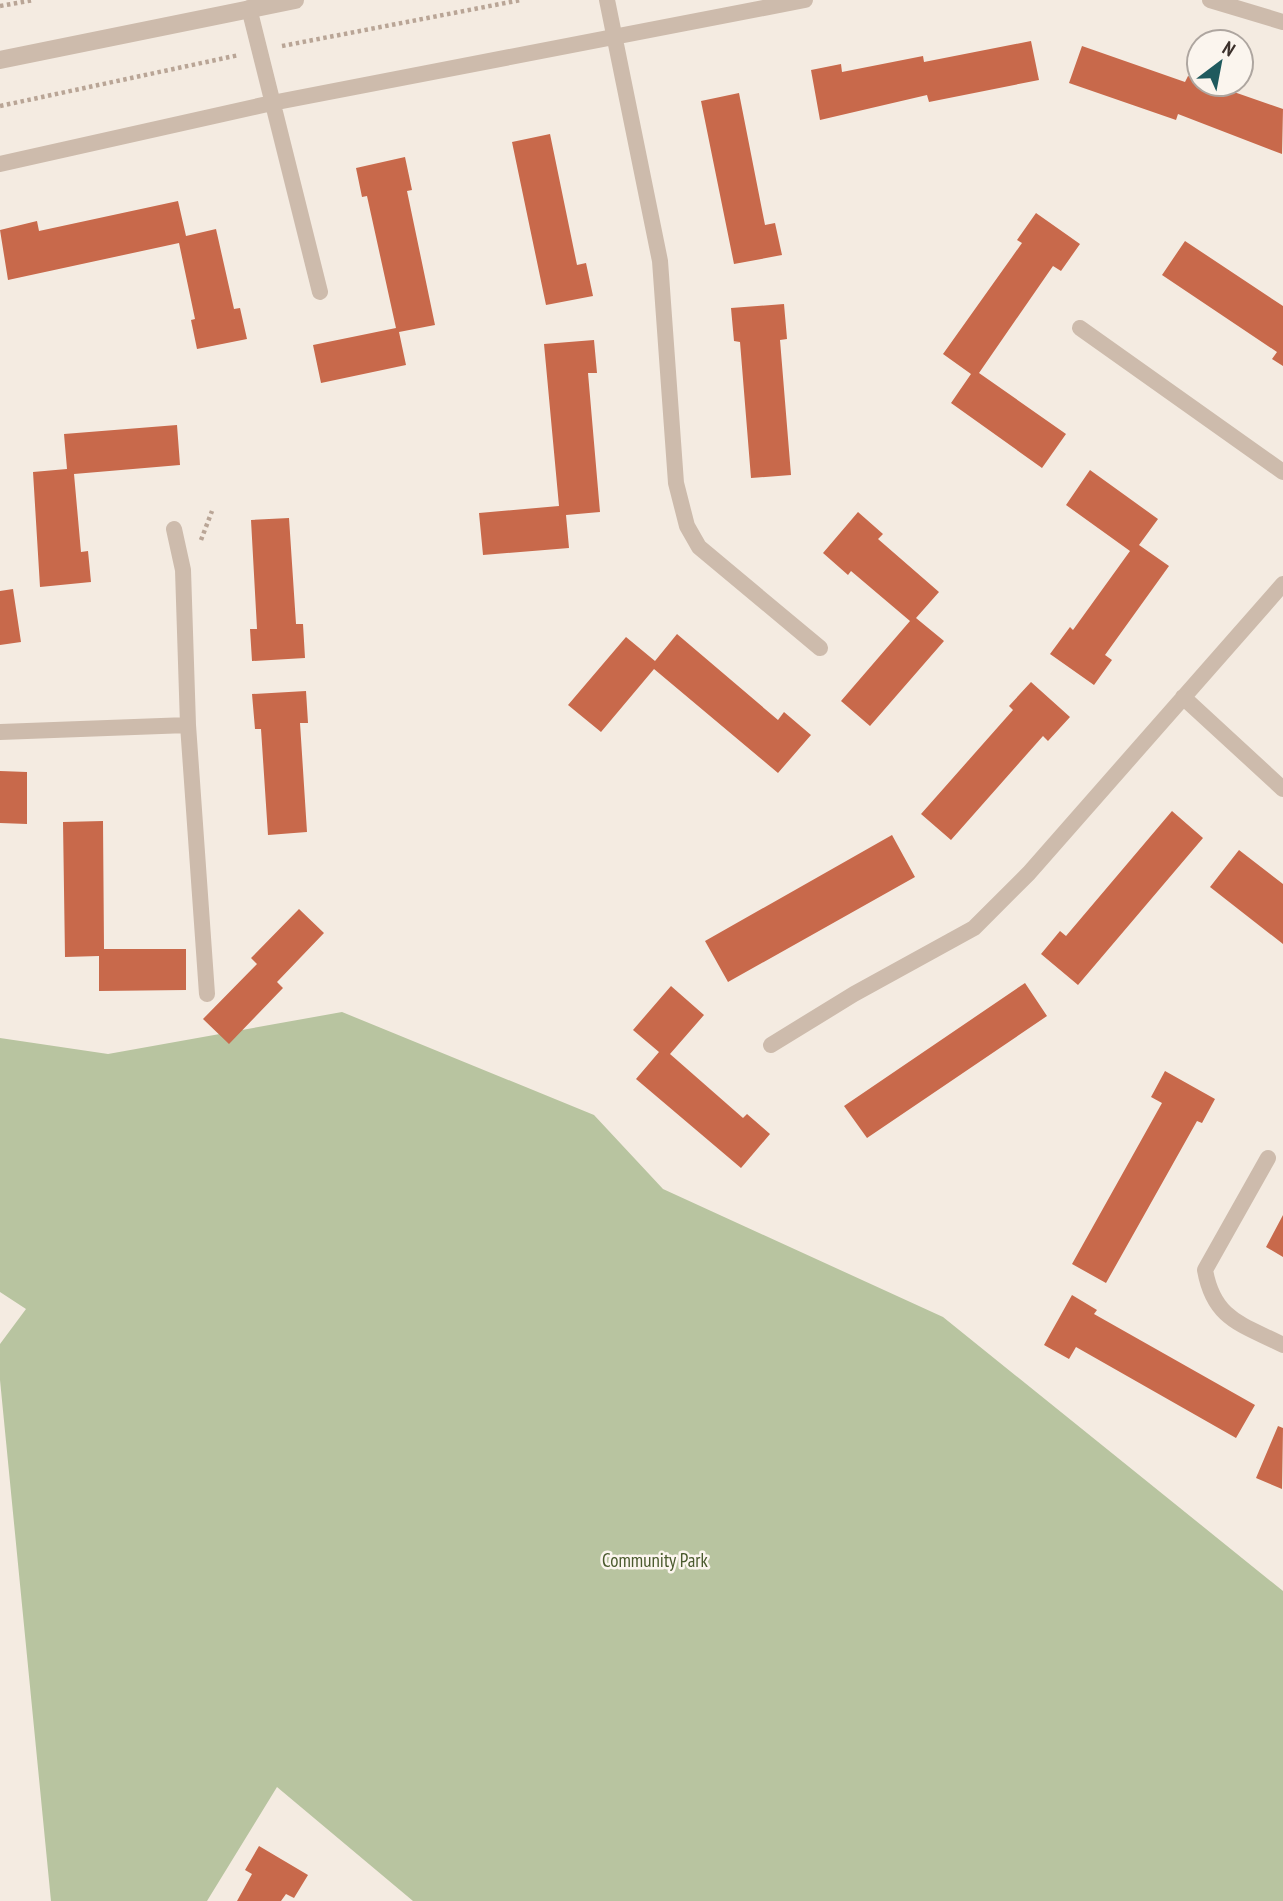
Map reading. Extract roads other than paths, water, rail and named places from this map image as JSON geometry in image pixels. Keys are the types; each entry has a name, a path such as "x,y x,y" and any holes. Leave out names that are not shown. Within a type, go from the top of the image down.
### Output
{"street":[{"path":"0,60 295,0"}],"lane":[{"path":"607,0 660,261 676,483 687,526 699,547 820,648"},
{"path":"0,164 272,103 804,0"},
{"path":"1210,0 1283,22"},
{"path":"249,8 320,292"},
{"path":"1080,328 1283,472"},
{"path":"174,529 183,570 188,725 207,994"},
{"path":"771,1045 854,994 974,928 1029,873 1283,584"},
{"path":"1183,697 1283,789"},
{"path":"0,732 188,725"},
{"path":"1268,1158 1205,1270 1210,1295 1229,1317 1283,1345"}],"park label":[{"name":"Community Park","path":"655,1560"}]}
